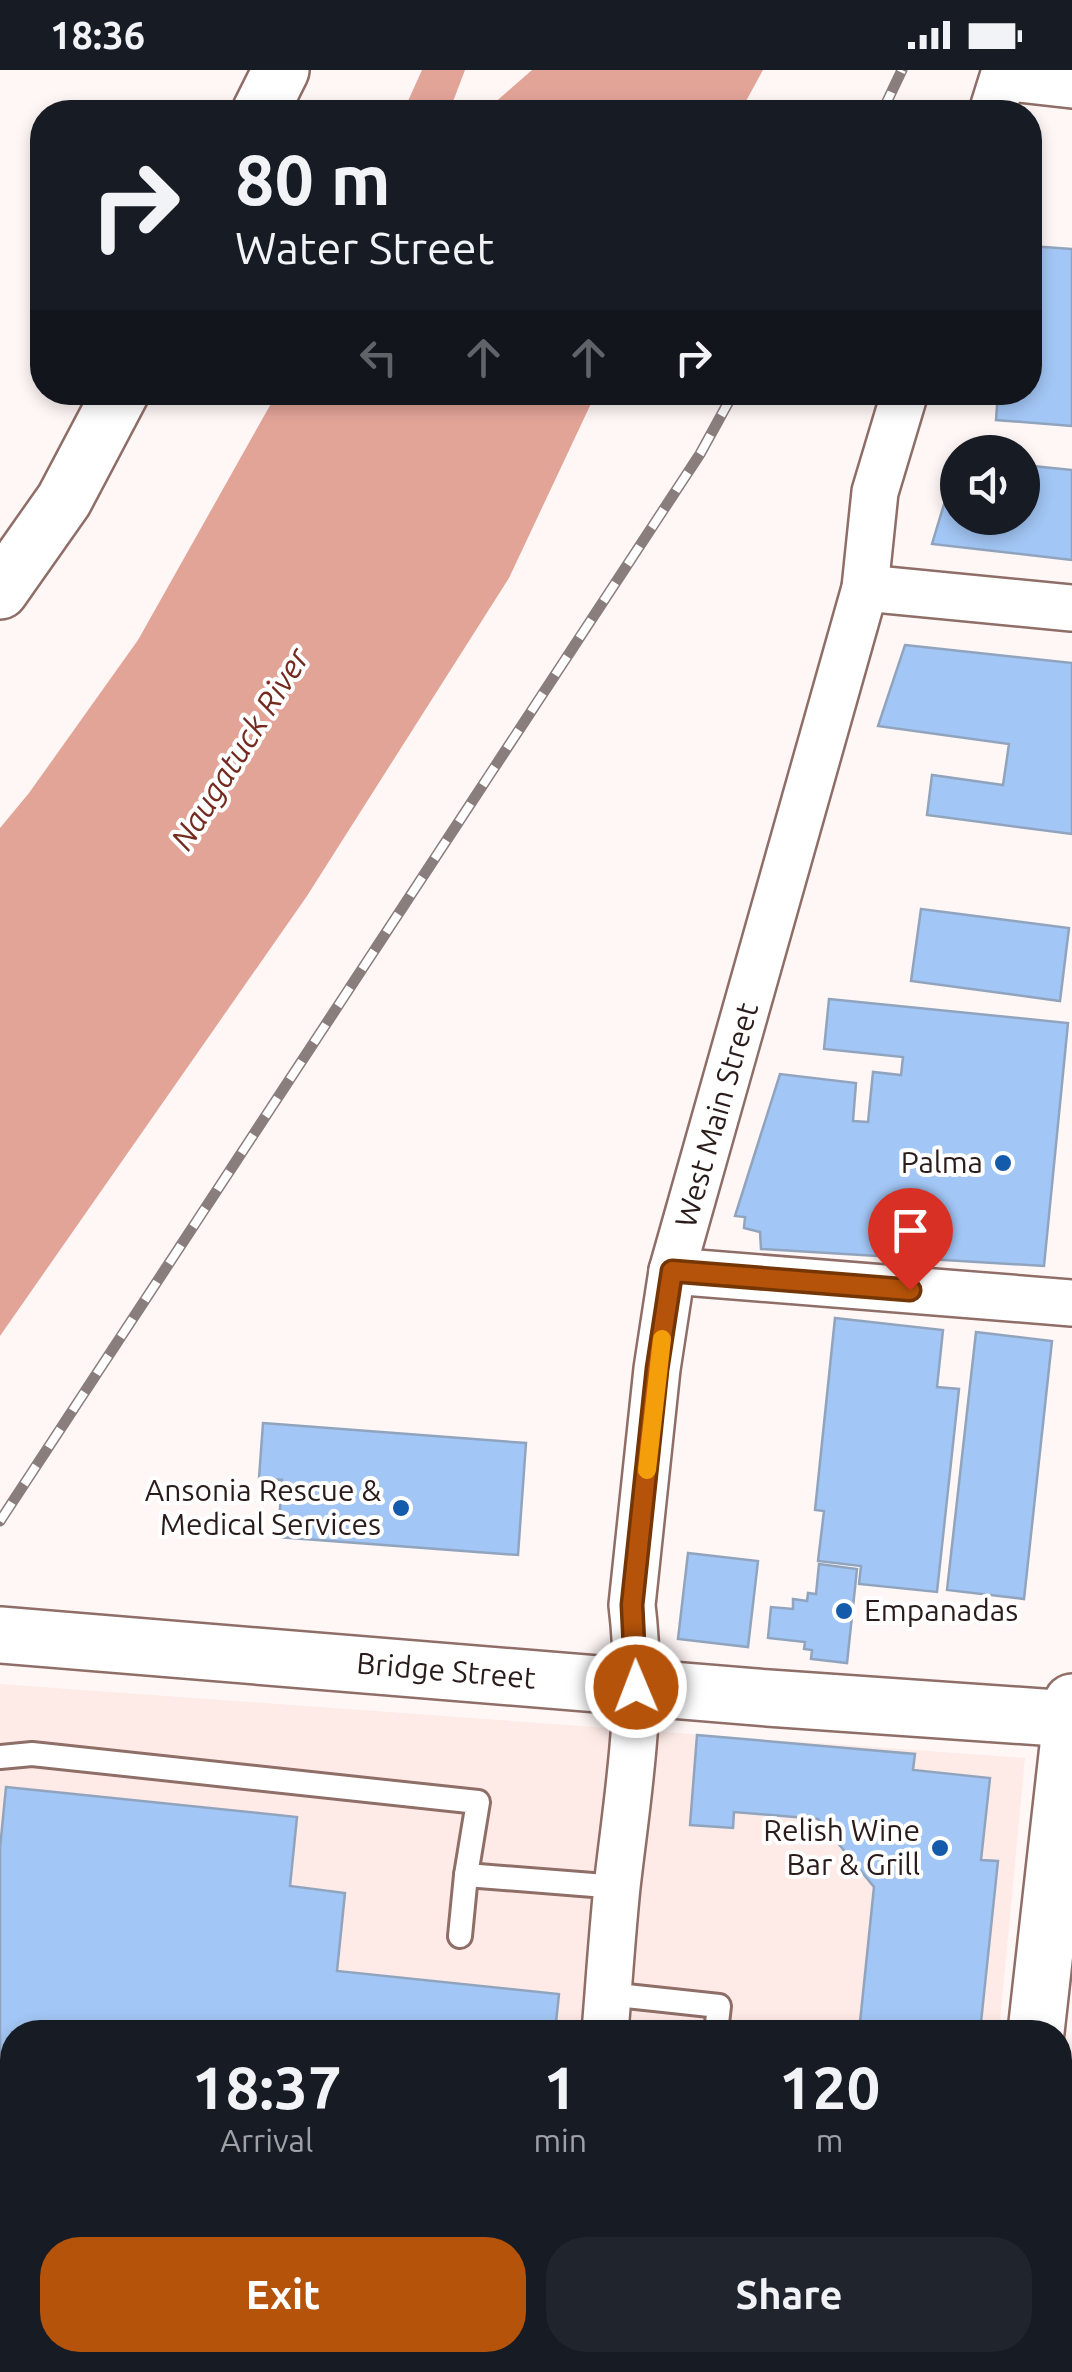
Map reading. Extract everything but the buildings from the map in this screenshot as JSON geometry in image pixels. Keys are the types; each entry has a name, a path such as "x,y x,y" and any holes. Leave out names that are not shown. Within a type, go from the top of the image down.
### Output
{"main road":[{"path":"266,100 281,70"},
{"path":"0,590 64,500 114,405"},
{"name":"Bridge Street","path":"0,1635 636,1687 1072,1713"},
{"path":"1037,2020 1072,1713"}],"street":[{"path":"998,95 1072,85"},
{"name":"West Main Street","path":"606,2013 637,1733 632,1605 657,1369 672,1271 865,588 875,492 901,405"},
{"path":"865,588 1072,608"},
{"path":"672,1271 1072,1303"}],"lane":[{"path":"0,1757 32,1754 478,1802 460,1936"},
{"path":"466,1875 618,1887"},
{"path":"606,2013 719,2006 717,2020"}],"shaded area":[{"path":"0,1684 1025,1758 1000,2020 0,2020"}],"water":[{"path":"422,70 465,70 454,100 408,100"},
{"path":"532,70 763,70 747,100 498,100"},
{"name":"Naugatuck River","path":"270,405 590,405 509,578 307,896 0,1336 0,828 138,640"}],"railway":[{"path":"888,100 902,70"},
{"path":"0,1521 700,454 727,405"}],"slow traffic":[{"path":"647,1470 662,1339"}],"place":[{"name":"Palma","path":"1003,1163"},
{"name":"Ansonia Rescue & Medical Services","path":"401,1508"},
{"name":"Empanadas","path":"844,1611"},
{"name":"Relish Wine Bar & Grill","path":"940,1848"}],"route":[{"path":"636,1687 632,1605 657,1369 672,1271 910,1290"}]}
